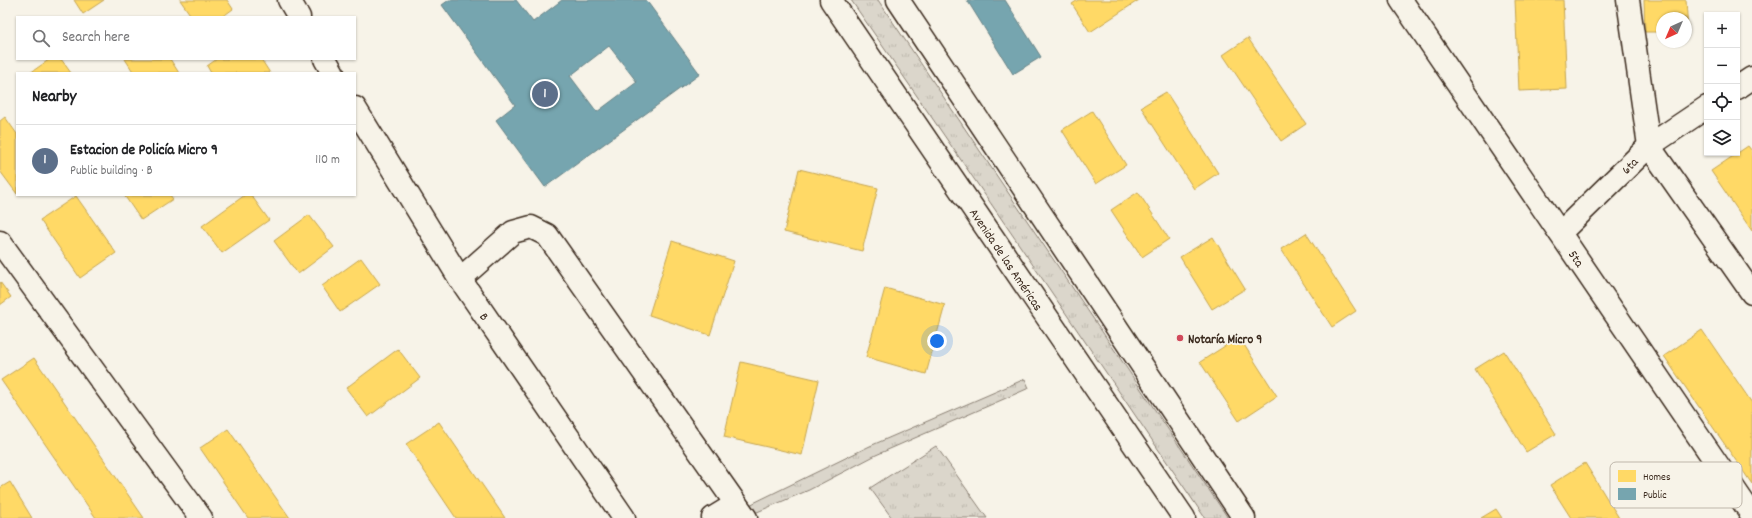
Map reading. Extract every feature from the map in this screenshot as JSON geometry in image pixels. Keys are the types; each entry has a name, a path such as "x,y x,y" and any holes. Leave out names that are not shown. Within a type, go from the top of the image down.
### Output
{"street":[{"path":"288,0 298,16"},
{"name":"Avenida de las Américas","path":"830,0 1184,518"},
{"path":"898,0 1244,518"},
{"name":"5ta","path":"1402,0 1716,462"},
{"path":"1628,0 1649,146 1752,293"},
{"path":"326,60 332,72"},
{"path":"1740,86 1752,78"},
{"name":"6ta","path":"1560,234 1649,146 1704,109"},
{"name":"B","path":"356,110 460,279 624,518"},
{"path":"460,279 514,232 531,227 547,235 741,511 713,518"},
{"path":"0,242 201,518"},
{"name":"5ta","path":"1742,500 1752,515"}],"green space":[{"path":"851,0 878,0 1228,518 1205,518"},
{"path":"1025,379 1029,388 876,455 809,490 743,518 731,514 870,446"},
{"path":"936,446 987,518 892,518 870,488"}],"building: Homes":[{"path":"74,0 104,0 83,14"},
{"path":"180,0 227,0 233,9 223,16 191,16"},
{"path":"1078,0 1139,0 1090,32 1072,4"},
{"path":"1515,0 1563,0 1567,89 1519,91"},
{"path":"1644,0 1686,0 1687,12 1656,12 1656,32 1645,32"},
{"path":"1248,38 1306,124 1281,141 1223,55"},
{"path":"49,60 62,60 70,72 31,72"},
{"path":"126,60 171,60 178,72 133,72"},
{"path":"216,60 262,60 269,72 210,72 207,66"},
{"path":"1166,92 1218,173 1194,189 1141,107"},
{"path":"1092,111 1126,165 1096,184 1062,130"},
{"path":"5,117 16,133 16,193 0,171 0,121"},
{"path":"1748,146 1752,151 1752,231 1711,171 1733,156 1740,156 1740,151"},
{"path":"799,169 878,188 862,251 784,232"},
{"path":"1138,192 1169,239 1142,257 1111,210"},
{"path":"76,196 116,253 80,278 40,220"},
{"path":"125,196 171,196 173,199 141,220"},
{"path":"244,196 252,196 269,220 222,253 202,226"},
{"path":"309,215 334,247 298,274 274,241"},
{"path":"1306,233 1356,311 1332,327 1281,249"},
{"path":"1213,237 1245,289 1212,309 1180,257"},
{"path":"672,241 734,261 710,335 649,315"},
{"path":"361,258 380,284 340,312 322,286"},
{"path":"0,282 11,297 0,305"},
{"path":"885,288 945,305 926,374 866,357"},
{"path":"1702,330 1752,403 1752,484 1742,469 1742,462 1737,462 1664,356"},
{"path":"1239,337 1277,396 1239,421 1200,362"},
{"path":"398,349 420,378 368,417 346,388"},
{"path":"1504,351 1556,434 1526,452 1475,369"},
{"path":"34,358 144,518 96,518 1,380"},
{"path":"741,362 819,380 802,455 724,437"},
{"path":"439,422 505,518 456,518 406,444"},
{"path":"228,429 290,518 248,518 200,448"},
{"path":"1585,463 1610,503 1610,508 1613,508 1619,518 1571,518 1550,485"},
{"path":"10,482 32,518 0,518 0,488"},
{"path":"1496,509 1502,518 1481,518"}],"building: Public":[{"path":"449,0 516,0 533,22 562,0 646,0 700,74 545,187 496,120 515,105 442,5","holes":["609,46 637,82 597,112 570,76"]},
{"path":"967,0 1005,0 1041,57 1013,74"}],"place":[{"name":"Estacion de Policía Micro 9","path":"545,94"},
{"name":"Notaría Micro 9","path":"1180,338"}]}
